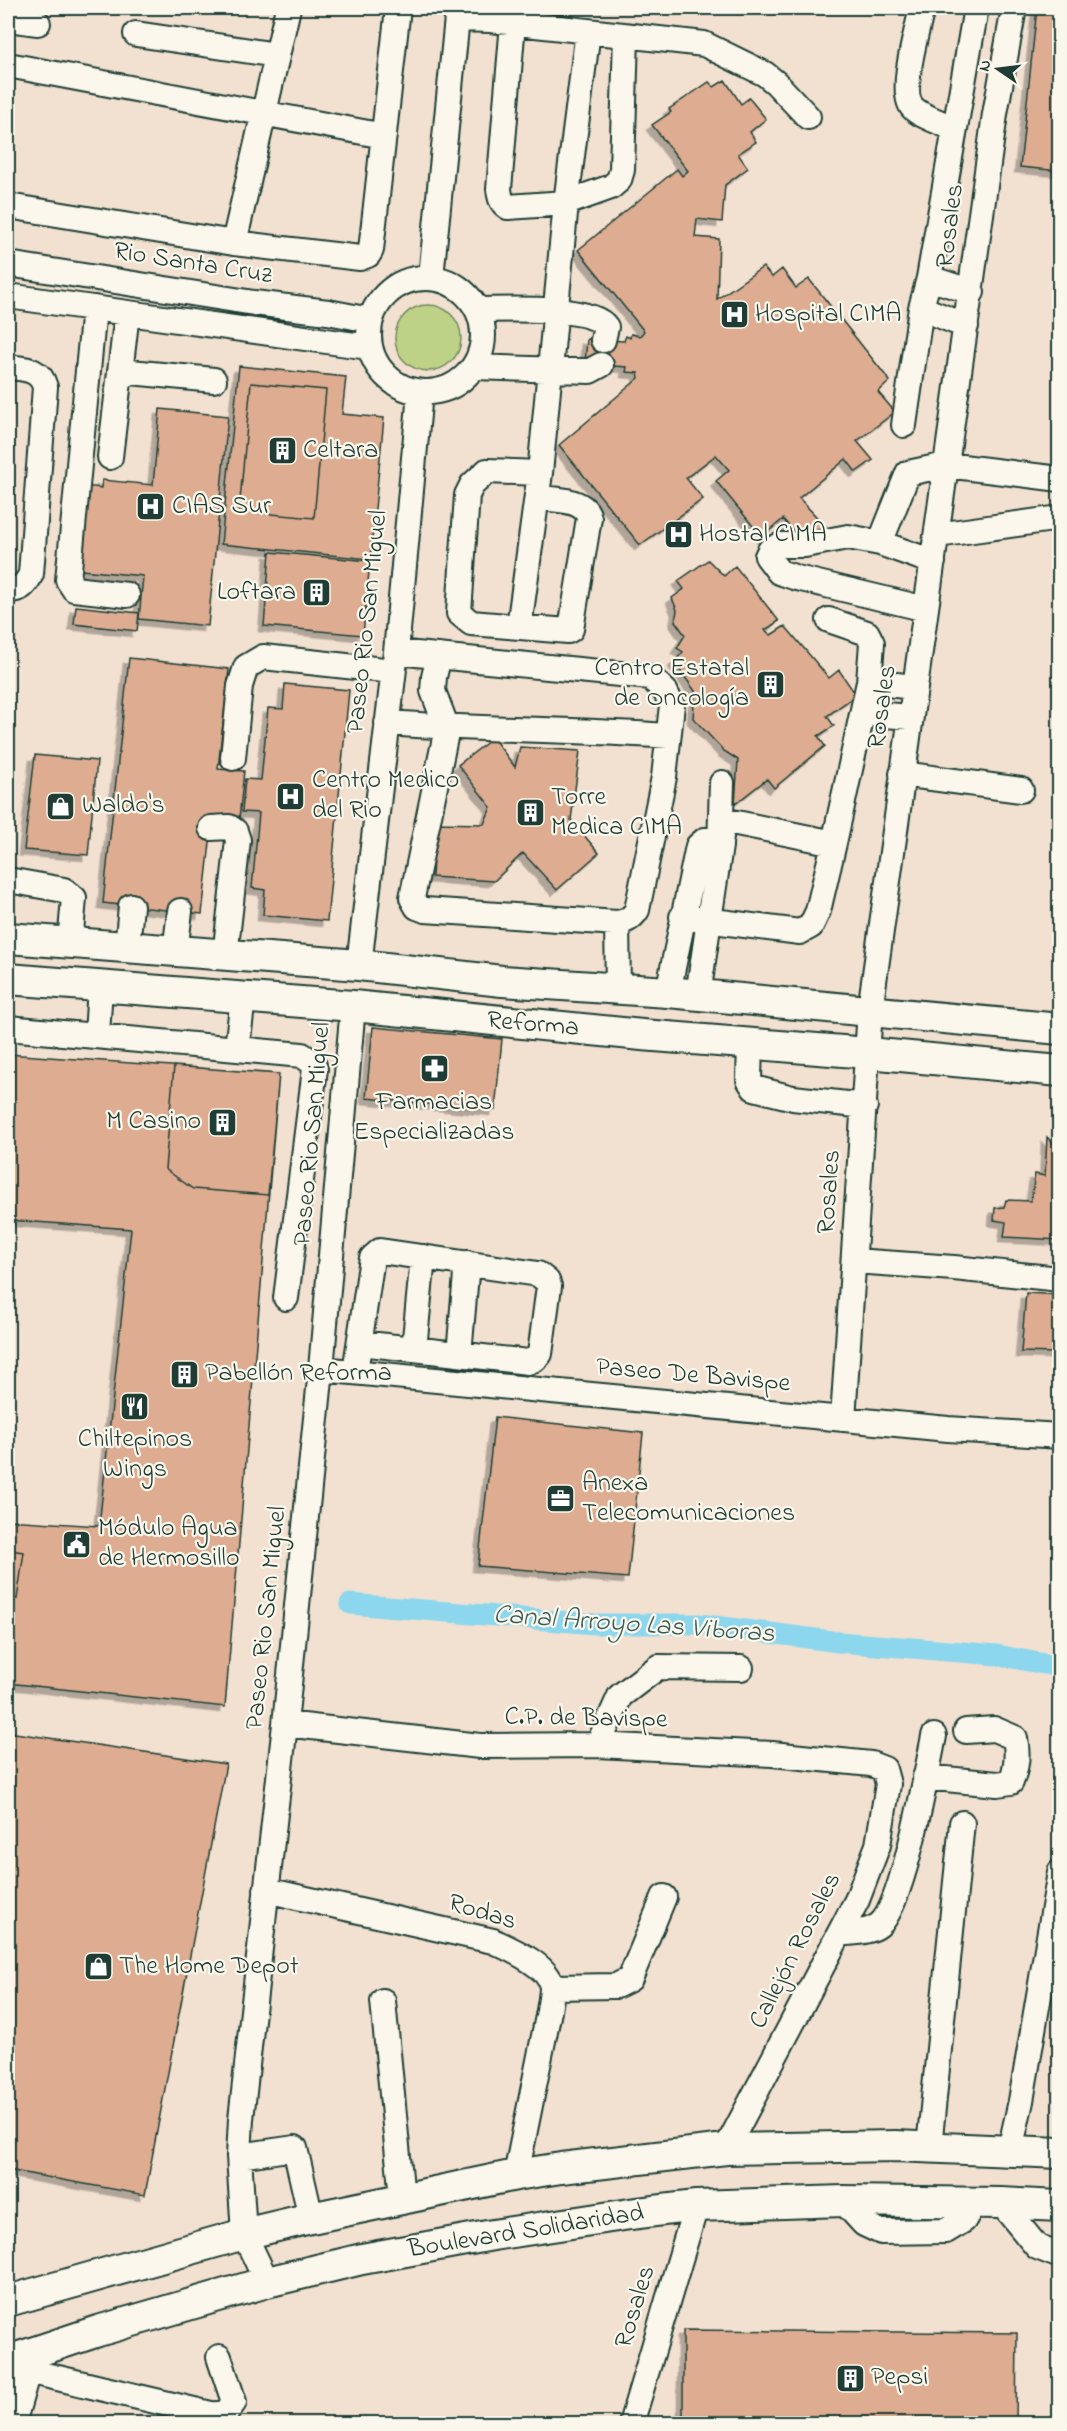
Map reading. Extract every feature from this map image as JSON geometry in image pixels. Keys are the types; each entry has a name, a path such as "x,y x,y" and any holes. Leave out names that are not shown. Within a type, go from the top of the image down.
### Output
{"main road":[{"name":"Reforma","path":"8,938 351,965 502,981 668,992 1059,1029"},
{"path":"231,997 231,987 244,982 335,985 342,981 351,965"},
{"name":"Reforma","path":"8,979 366,1008 487,1021 1059,1071"},
{"path":"366,1008 403,1003 491,1005 497,1001 502,981"},
{"name":"Boulevard Solidaridad","path":"8,2301 244,2234 311,2218 516,2175 649,2156 726,2149 929,2147 1059,2153"},
{"name":"Boulevard Solidaridad","path":"23,2362 98,2331 267,2282 362,2259 493,2235 696,2206 843,2200 988,2202 1059,2206"}],"street":[{"path":"234,243 288,8"},
{"path":"8,206 234,243 360,258 368,255 371,250 398,8"},
{"path":"922,8 908,82 908,99 914,109 955,129"},
{"path":"904,425 921,308 929,278 976,8"},
{"name":"Rosales","path":"843,1419 870,1010 909,717 972,292 995,114 1014,8"},
{"path":"431,277 458,13 513,23 704,44 765,74 808,117"},
{"path":"8,20 38,23"},
{"path":"513,23 499,189 501,199 508,207 566,203 610,187 619,180 622,170 626,36"},
{"path":"519,627 552,370 566,203 588,31"},
{"path":"136,34 277,55"},
{"path":"8,65 384,136"},
{"name":"Rio Santa Cruz","path":"8,264 370,320"},
{"path":"431,277 458,288 466,294 478,310 483,329 482,349 474,367 460,382 443,391 420,393 405,389 388,380 376,365 369,347 370,320 378,303 392,288 411,279 431,277"},
{"path":"929,278 972,292"},
{"path":"8,296 369,347"},
{"path":"94,308 68,579 74,589 127,596"},
{"path":"921,308 966,326"},
{"path":"478,310 557,310 603,322 606,327 603,340"},
{"path":"110,457 127,313"},
{"path":"474,367 590,371 601,366"},
{"path":"8,368 31,369 38,373 45,387 31,574 26,584 17,590 8,590"},
{"path":"120,371 214,380"},
{"name":"Paseo Rio San Miguel","path":"351,965 387,723 420,393"},
{"path":"880,543 908,473 946,465 1059,479"},
{"path":"537,498 579,504 584,506 589,518 571,629 568,631 471,623 459,612 467,495 472,485 487,471 540,473"},
{"path":"937,535 1059,518"},
{"path":"926,609 779,572 767,556 770,550 781,546 805,545 848,537 880,543 933,562"},
{"path":"682,917 800,932 811,926 818,911 869,682 870,637 867,633 829,621"},
{"path":"233,758 240,686 246,667 262,657 394,661 439,656 650,677 665,691 672,705 664,777 638,910 626,921 425,910 417,907 412,898 447,728 434,691 434,677 439,656"},
{"path":"869,682 914,687"},
{"path":"862,713 909,717"},
{"path":"387,723 447,728 602,731 668,736"},
{"path":"902,774 1021,790"},
{"path":"698,995 722,829 722,783"},
{"path":"211,828 228,827 235,831 238,840 225,956"},
{"path":"668,992 698,846 722,829 834,843"},
{"path":"8,880 64,890 71,894 74,898 70,944"},
{"path":"127,948 131,906"},
{"path":"175,952 180,911"},
{"path":"617,922 618,988"},
{"path":"97,1035 100,987"},
{"path":"231,997 237,1048"},
{"name":"Paseo Rio San Miguel","path":"244,2234 239,2156 241,2119 285,1724 321,1369 366,1008"},
{"path":"8,1028 302,1055 313,1063 315,1070 286,1298"},
{"path":"750,1044 749,1080 754,1088 793,1098 865,1106"},
{"path":"355,1372 372,1258 380,1251 538,1274 547,1281 549,1286 540,1354 528,1362 360,1343"},
{"path":"414,1349 423,1257"},
{"path":"854,1261 1059,1279"},
{"path":"459,1354 467,1263"},
{"name":"Paseo De Bavispe","path":"321,1369 843,1419 1059,1436"},
{"path":"598,1745 620,1696 657,1667 741,1668"},
{"name":"C.P. de Bavispe","path":"285,1724 480,1746 598,1745 772,1754 871,1764 884,1769"},
{"path":"925,1777 997,1784 1011,1782 1018,1753 1015,1738 1006,1732 994,1729 966,1731"},
{"path":"839,1934 871,1930 881,1924 885,1916 907,1861 934,1736"},
{"name":"Callejón Rosales","path":"726,2149 857,1900 878,1845 888,1784 884,1769"},
{"path":"929,2147 962,1823"},
{"path":"1010,2150 1021,2101 1059,1872"},
{"name":"Rodas","path":"266,1890 493,1941 518,1953 539,1967 548,1977 552,1987"},
{"path":"516,2175 552,1987 616,1986 630,1979 664,1897"},
{"path":"383,2001 402,2198"},
{"path":"239,2156 295,2148 311,2218"},
{"path":"988,2202 1037,2247 1059,2256"},
{"name":"Rosales","path":"631,2424 696,2206"},
{"path":"244,2234 267,2282"},
{"path":"18,2422 23,2362 215,2415 227,2412 234,2402 219,2357"}],"green space":[{"path":"428,305 441,307 451,315 459,325 461,338 459,351 451,361 441,369 428,371 415,369 405,361 397,351 395,338 397,325 405,315 415,307"}],"building":[{"path":"1037,8 1060,8 1060,171 1020,167"},
{"name":"Hospital CIMA","path":"725,80 741,104 749,98 766,119 750,132 756,142 738,154 748,168 725,185 722,222 697,219 695,237 719,239 717,299 763,267 772,277 782,269 796,288 809,279 890,381 878,392 895,412 857,441 873,460 856,472 846,459 799,498 825,526 802,542 783,519 762,537 716,481 729,470 716,455 686,478 703,499 640,545 559,445 639,378 638,373 626,372 627,367 585,364 587,339 624,341 626,336 630,338 631,334 640,336 644,331 578,250 677,169 682,176 688,171 652,125 671,112 669,109 709,82 714,87"},
{"path":"239,366 346,377 342,414 384,418 370,559 221,544"},
{"name":"Celtara","path":"251,383 326,390 314,518 239,511"},
{"name":"CIAS Sur","path":"160,409 228,416 208,626 139,619 143,576 81,570 86,526 81,526 85,486 101,488 102,480 153,485"},
{"name":"Loftara","path":"270,552 370,561 363,635 264,626"},
{"name":"Centro Estatal de Oncología","path":"708,560 724,576 735,566 779,621 765,630 771,635 785,626 829,678 839,670 856,695 827,716 834,726 818,736 825,746 774,788 767,779 735,804 738,760 724,751 693,718 695,691 674,662 683,652 677,648 685,635 675,621 677,610 672,598 684,589 678,581"},
{"path":"76,606 139,613 137,631 74,624"},
{"path":"129,658 229,669 218,769 244,771 239,819 213,816 202,914 103,903"},
{"name":"Centro Medico del Rio","path":"285,684 349,690 327,921 263,915 265,890 252,888 259,813 242,812 245,779 261,780 268,708 283,709"},
{"name":"Torre Medica CIMA","path":"493,738 515,767 520,747 580,751 571,820 599,853 557,890 523,853 494,881 432,877 435,823 484,824 491,807 458,765"},
{"name":"Waldo's","path":"35,755 97,761 88,855 24,850"},
{"name":"Farmacias Especializadas","path":"373,1027 502,1039 495,1110 366,1098"},
{"name":"Pabellón Reforma","path":"8,1054 279,1074 225,1707 8,1683 8,1520 99,1526 131,1229 8,1220"},
{"name":"M Casino","path":"174,1066 279,1074 268,1195 193,1189 165,1169"},
{"path":"1047,1137 1060,1150 1060,1240 1004,1237 1006,1222 994,1220 995,1208 1004,1207 1006,1200 1031,1201 1035,1174 1045,1176"},
{"path":"1026,1293 1060,1295 1060,1357 1054,1353 1021,1352"},
{"name":"Anexa Telecomunicaciones","path":"495,1417 643,1433 628,1578 478,1566"},
{"path":"8,1550 24,1552 17,1599 8,1597"},
{"name":"The Home Depot","path":"8,1732 226,1764 145,2195 8,2170"},
{"name":"Pepsi","path":"683,2330 1017,2333 1016,2424 683,2424"}],"waterway":[{"name":"Canal Arroyo Las Viboras","path":"350,1604 595,1624 699,1624 839,1642 997,1655 1060,1667"}],"place":[{"name":"Hospital CIMA","path":"734,315"},
{"name":"Celtara","path":"282,451"},
{"name":"CIAS Sur","path":"151,507"},
{"name":"Hostal CIMA","path":"678,535"},
{"name":"Loftara","path":"317,593"},
{"name":"Centro Estatal de Oncología","path":"770,684"},
{"name":"Centro Medico del Rio","path":"291,796"},
{"name":"Waldo's","path":"61,806"},
{"name":"Torre Medica CIMA","path":"530,813"},
{"name":"Farmacias Especializadas","path":"434,1069"},
{"name":"M Casino","path":"222,1122"},
{"name":"Pabellón Reforma","path":"184,1374"},
{"name":"Chiltepinos Wings","path":"135,1406"},
{"name":"Anexa Telecomunicaciones","path":"561,1499"},
{"name":"Módulo Agua de Hermosillo","path":"77,1544"},
{"name":"The Home Depot","path":"98,1967"},
{"name":"Pepsi","path":"850,2378"}]}
